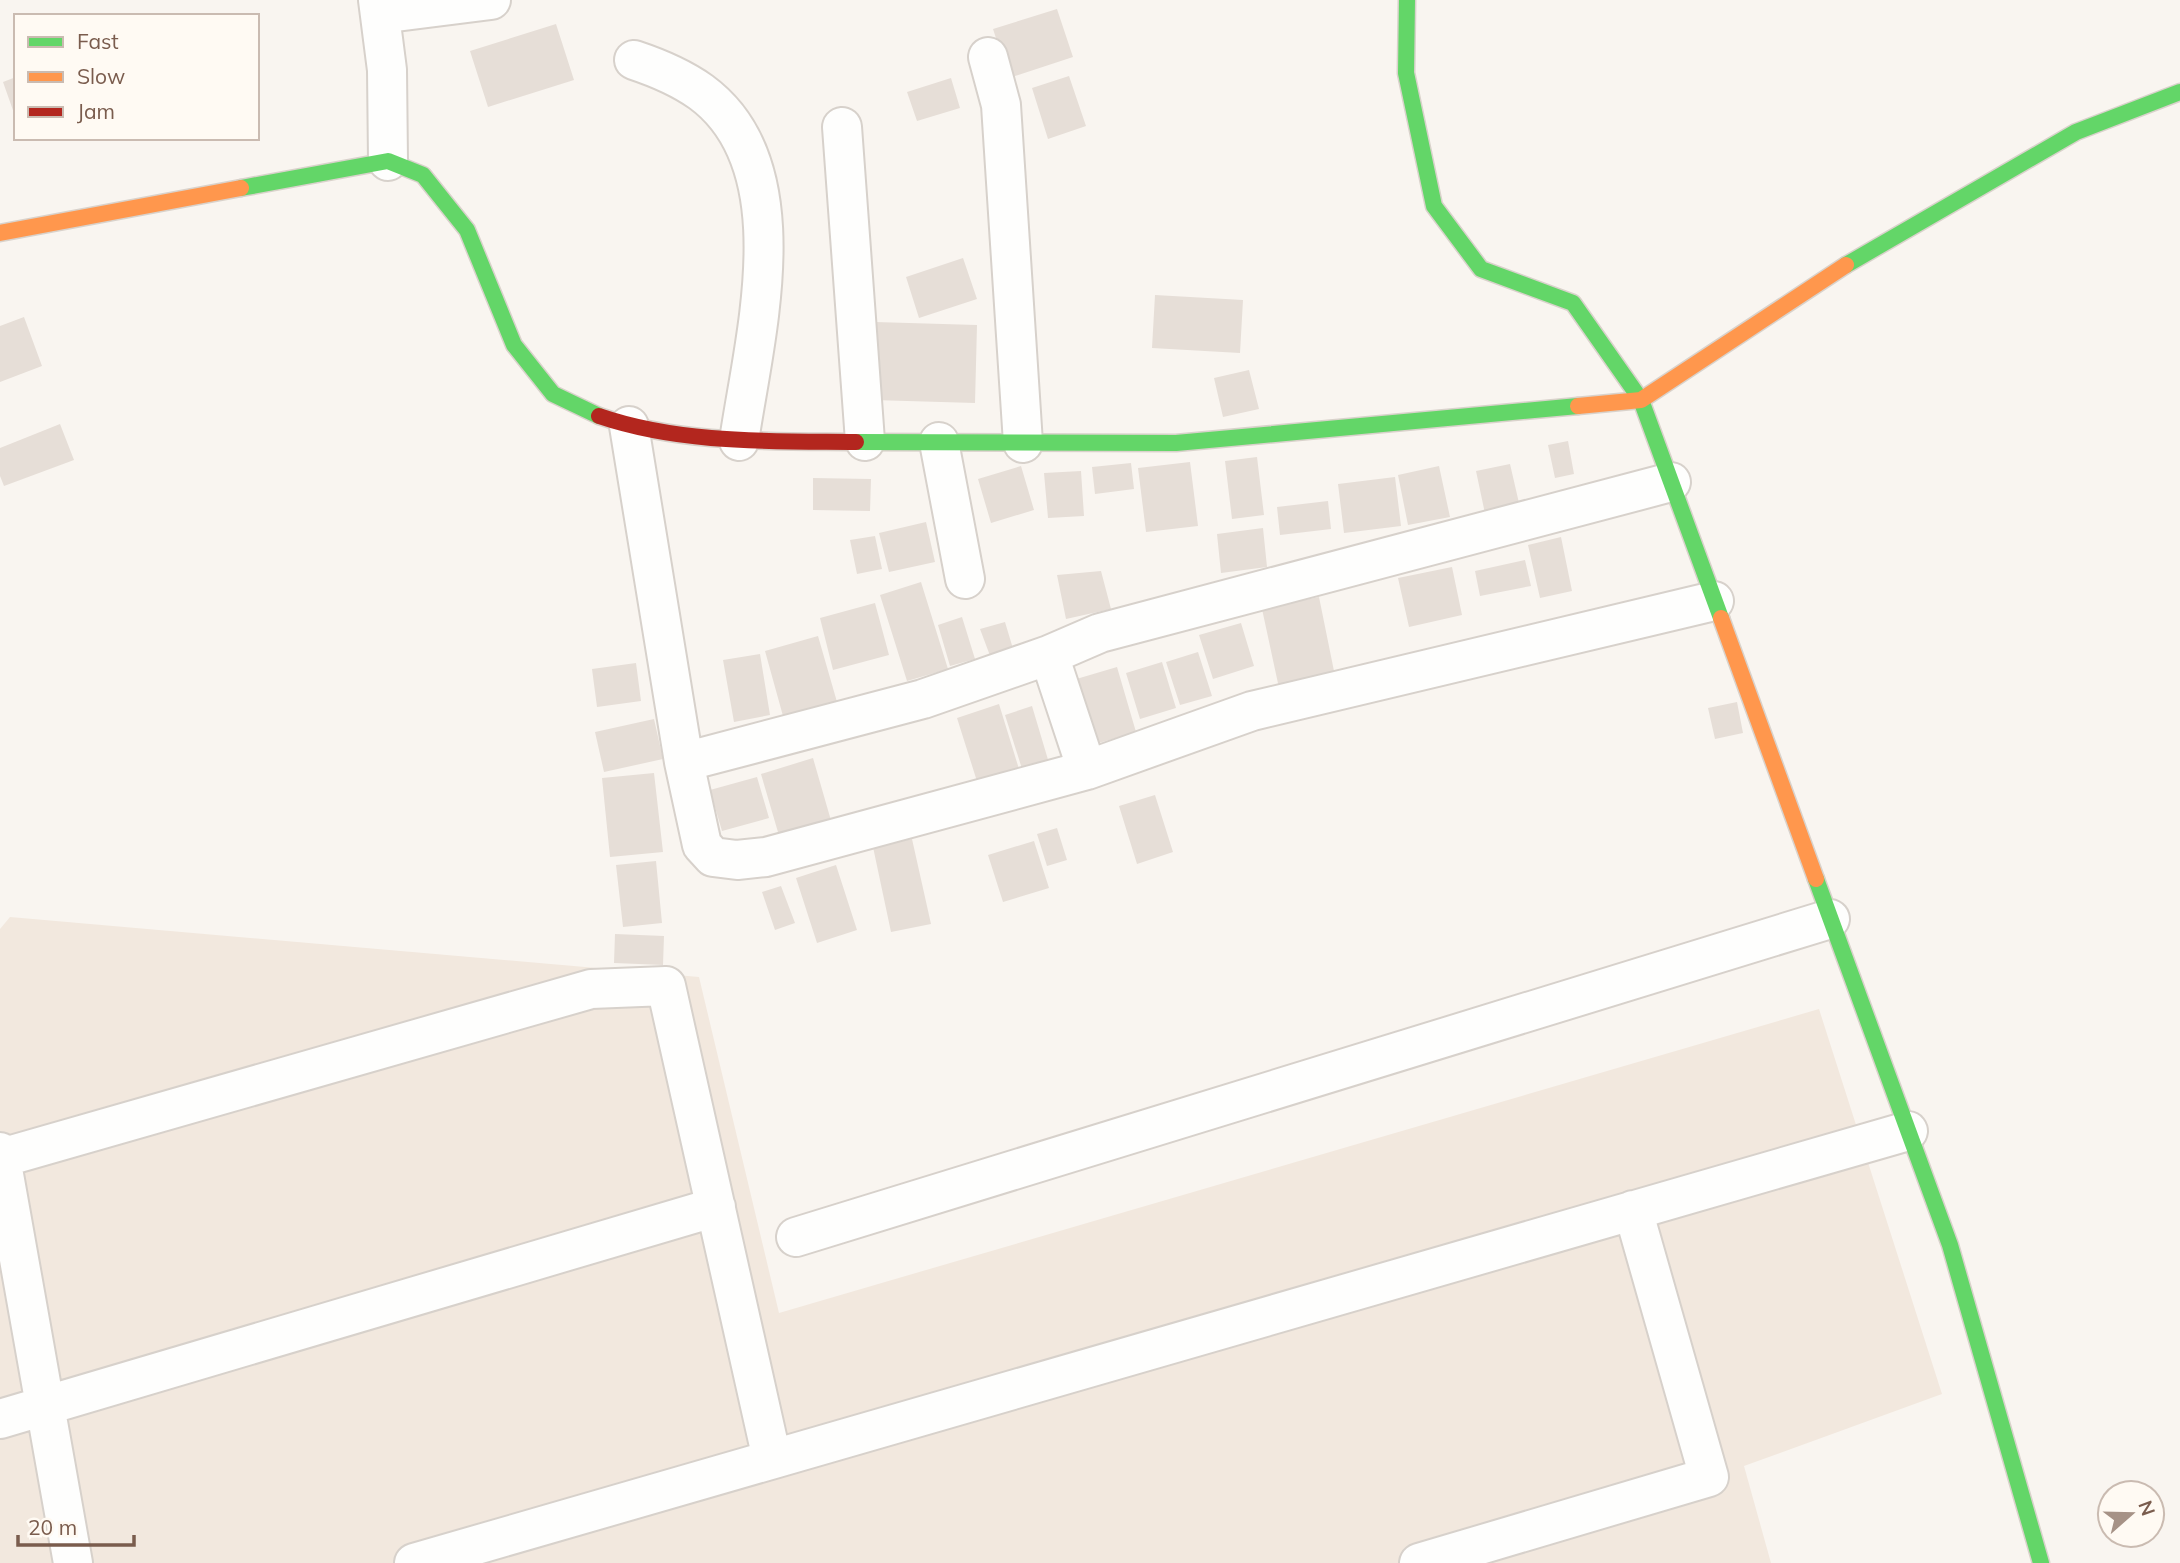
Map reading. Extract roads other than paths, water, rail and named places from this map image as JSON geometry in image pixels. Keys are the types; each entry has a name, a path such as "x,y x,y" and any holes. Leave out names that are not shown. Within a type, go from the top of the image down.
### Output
{"street":[{"path":"388,161 387,70 379,7 491,0"},
{"path":"1407,0 1406,73 1433,206 1481,269 1573,303 1641,400 1950,1245 2040,1563"},
{"path":"988,57 1001,105 1023,443"},
{"path":"634,60 674,74 704,94 731,123 751,161 765,216 764,266 739,441"},
{"path":"0,233 388,161 423,174 467,230 514,345 553,394 588,412 629,426 739,441 1177,443 1641,400 1838,269 2076,132 2180,92"},
{"path":"842,127 865,441"},
{"path":"629,426 684,762 702,845 713,857 737,860 766,857 1087,770 1252,711 1714,601"},
{"path":"939,442 965,579"},
{"path":"684,762 923,699 1049,655 1100,633 1671,482"},
{"path":"1049,655 1087,770"},
{"path":"796,1237 1830,919"},
{"path":"73,1563 1,1155 592,989 666,986 772,1459"},
{"path":"414,1563 1908,1131"},
{"path":"0,1419 716,1207"},
{"path":"1419,1563 1709,1477 1633,1210"}]}
